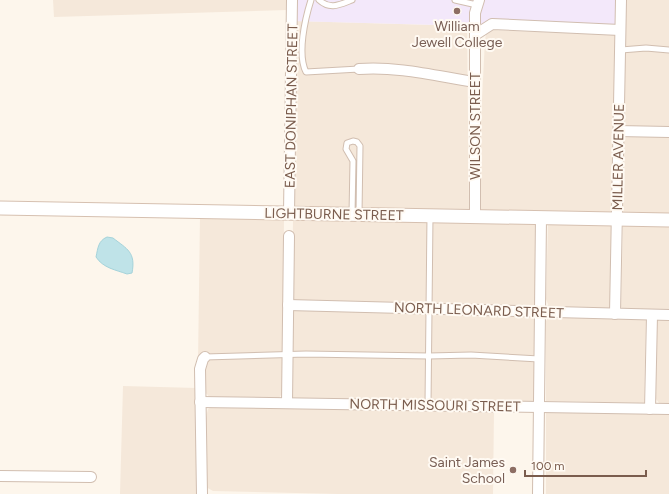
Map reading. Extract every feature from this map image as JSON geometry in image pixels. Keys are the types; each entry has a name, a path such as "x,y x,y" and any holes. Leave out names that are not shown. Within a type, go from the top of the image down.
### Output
{"main road":[{"name":"LIGHTBURNE STREET","path":"0,208 669,220"}],"street":[{"name":"EAST DONIPHAN STREET","path":"289,213 292,0"},
{"name":"MILLER AVENUE","path":"615,314 621,0"},
{"name":"WILSON STREET","path":"475,217 474,82 475,35 478,2"},
{"path":"475,35 492,24 620,30"},
{"path":"359,69 373,68 402,70 474,82"},
{"path":"618,131 669,132"},
{"path":"538,494 541,218"},
{"path":"287,403 289,236"},
{"name":"NORTH LEONARD STREET","path":"288,305 669,315"},
{"path":"650,409 652,315"},
{"path":"202,494 200,370 205,357"},
{"name":"NORTH MISSOURI STREET","path":"200,402 669,409"},
{"path":"0,476 91,478"}],"lane":[{"path":"311,0 306,16 302,42 304,67 306,72 359,69"},
{"path":"319,0 324,4 334,6 352,0"},
{"path":"455,0 478,2"},
{"path":"621,50 646,48 669,50"},
{"path":"352,141 358,142 360,146 355,214 353,161 346,148 347,143 352,141"},
{"path":"428,405 430,216"},
{"path":"205,357 287,355 472,355 539,359"}],"shaded area":[{"path":"53,0 287,0 287,10 54,17"},
{"name":"William Jewell College","path":"292,0 621,0 620,30 292,21"},
{"path":"626,0 669,0 669,131 624,127"},
{"path":"296,21 467,26 469,210 292,207"},
{"path":"491,30 616,35 613,213 479,212 479,158 485,40 486,34"},
{"path":"669,134 669,216 622,214 624,136"},
{"path":"200,216 284,220 282,394 278,399 210,398 206,393 198,363"},
{"path":"293,220 537,224 536,306 294,301 292,297"},
{"path":"548,224 612,225 611,309 549,307 546,299"},
{"path":"623,226 669,226 669,310 623,309 621,307"},
{"path":"295,310 536,314 534,402 293,399 292,313"},
{"path":"549,317 646,319 644,403 546,401 546,321"},
{"path":"669,318 669,404 660,404 656,399 657,322 659,319"},
{"path":"123,386 197,388 197,494 120,494"},
{"path":"213,406 494,410 493,494 338,494 213,491 206,487 206,417 208,409"},
{"path":"546,412 669,412 669,494 546,494"}],"water":[{"path":"107,237 113,238 129,252 133,260 132,273 127,274 110,268 102,264 96,257 100,243"}],"place":[{"name":"William Jewell College","path":"457,11"},
{"name":"Saint James School","path":"513,470"}]}
